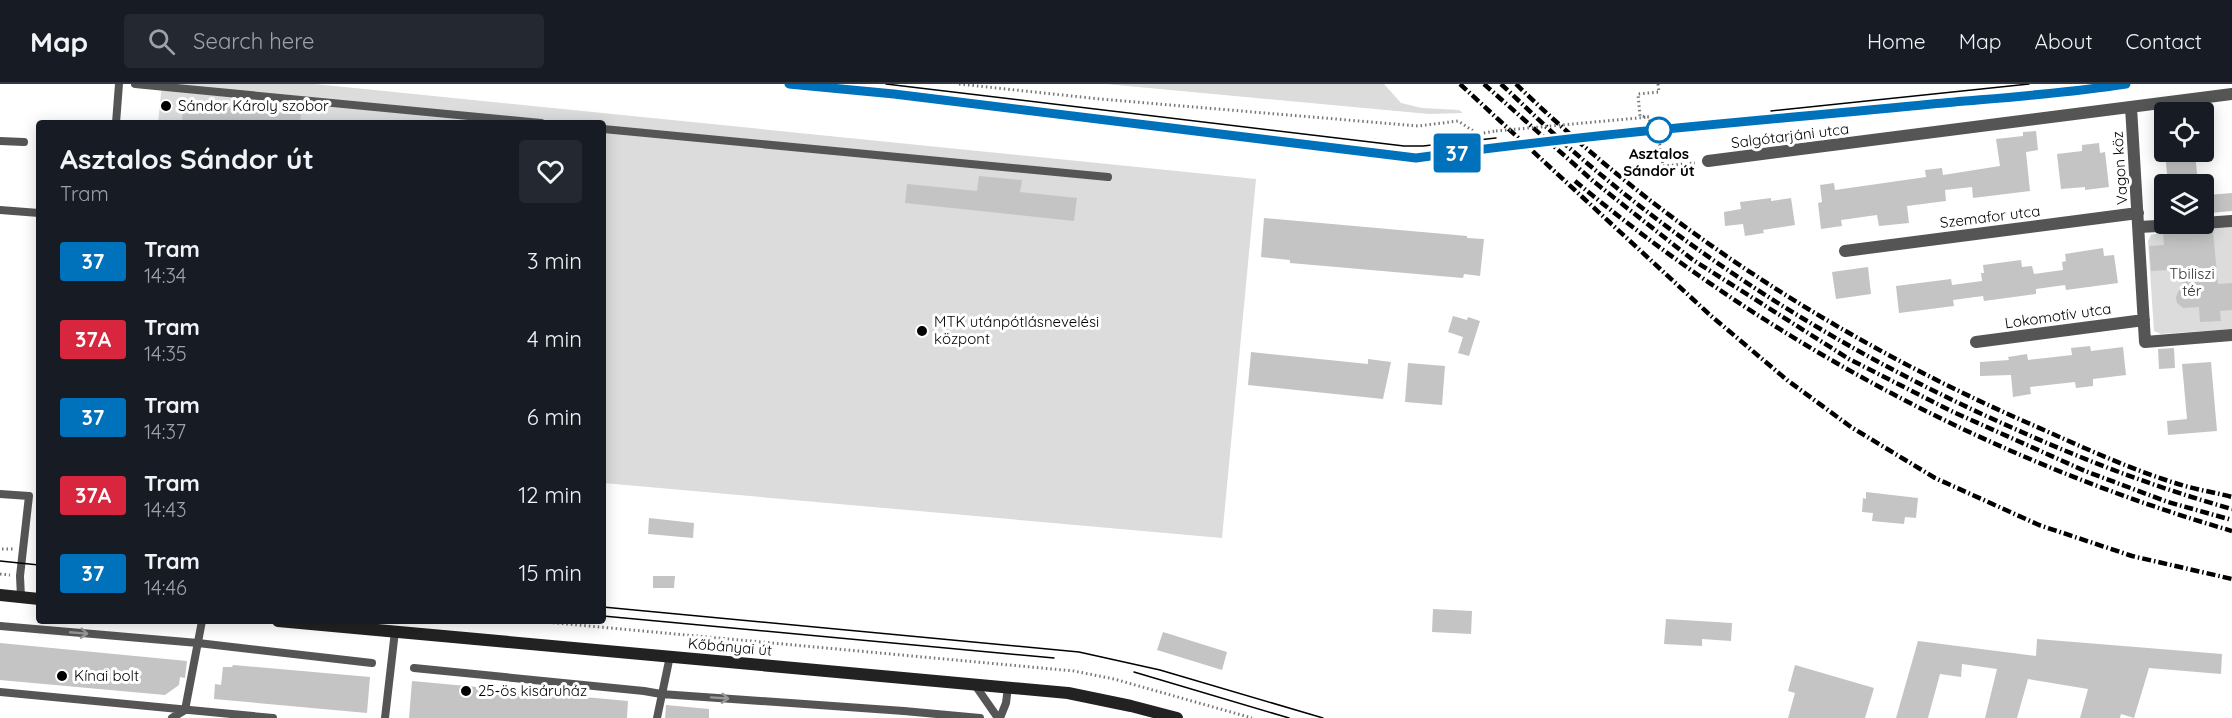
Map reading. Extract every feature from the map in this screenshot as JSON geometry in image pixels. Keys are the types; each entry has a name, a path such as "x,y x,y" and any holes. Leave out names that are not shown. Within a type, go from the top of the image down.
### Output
{"main road":[{"path":"0,595 36,599"},
{"name":"Kőbányai út","path":"313,624 1008,687 1096,698 1177,718"}],"street":[{"name":"Salgótarjáni utca","path":"1708,161 2232,94"},
{"name":"Vagon köz","path":"2131,107 2139,227"},
{"name":"Szemafor utca","path":"1845,251 2138,213"},
{"path":"2214,222 2232,221"},
{"path":"2154,226 2139,227 2145,342 2232,335"},
{"name":"Lokomotív utca","path":"1976,342 2144,320"}],"lane":[{"path":"116,120 119,84"},
{"path":"135,84 510,120"},
{"path":"606,129 1108,177"},
{"path":"0,141 24,142"},
{"path":"0,210 36,213"},
{"path":"0,494 28,496 20,576 21,597"},
{"path":"172,718 185,710 201,624"},
{"path":"0,627 198,643 372,663"},
{"path":"385,718 395,631"},
{"path":"657,718 670,656"},
{"path":"414,668 661,694 980,718"},
{"path":"975,685 999,718 1006,703 1008,687"},
{"path":"0,692 273,718"}],"path":[{"path":"959,84 1100,99 1418,126 1458,121 1478,134 1649,117"},
{"path":"1649,117 1640,116 1638,94 1659,92 1658,84"},
{"path":"1649,117 1653,137 1660,145 1663,166 1708,161"},
{"path":"567,624 1074,671 1252,718"}],"green space":[{"name":"MTK utánpótlásnevelési központ","path":"162,84 315,84 1256,179 1222,538 606,483 606,120 158,120"},
{"path":"1106,84 1384,84 1401,103 1422,108 1459,110 1463,113 1429,114"},
{"name":"Tbiliszi tér","path":"2232,227 2232,329 2161,334 2154,331 2148,241 2151,235 2214,234 2214,228"}],"building":[{"path":"183,104 301,114 300,120 182,120"},
{"path":"2036,131 2038,150 2026,152 2030,191 1973,198 1972,187 1945,190 1946,201 1907,206 1909,223 1879,226 1877,215 1841,220 1842,226 1821,229 1818,203 1822,202 1820,185 1834,183 1835,190 1926,177 1925,170 1942,168 1943,175 2000,166 1996,139 2023,136 2023,132"},
{"path":"2099,143 2100,153 2105,152 2109,187 2085,190 2085,187 2061,189 2057,154 2082,151 2082,145"},
{"path":"2166,162 2196,162 2197,174 2167,174"},
{"path":"979,176 1022,180 1020,192 1077,198 1074,221 905,203 907,184 977,191"},
{"path":"2232,193 2232,211 2214,213 2214,194"},
{"path":"1771,198 1771,201 1791,198 1795,225 1763,230 1764,233 1745,236 1743,224 1725,226 1724,212 1741,209 1740,202"},
{"path":"1264,218 1484,239 1480,276 1464,274 1463,278 1290,263 1290,260 1261,257"},
{"path":"2163,234 2213,234 2218,284 2232,283 2232,310 2220,311 2221,321 2200,322 2199,307 2183,308 2177,303 2176,297 2188,269 2151,271 2149,246 2164,245"},
{"path":"2103,248 2104,256 2114,255 2118,283 2066,290 2065,285 2036,289 2036,294 1984,301 1983,296 1953,300 1954,306 1899,313 1896,286 1951,279 1952,285 1982,281 1983,265 2021,260 2022,267 2032,266 2034,274 2063,270 2062,262 2066,261 2065,254"},
{"path":"1868,267 1871,294 1836,299 1832,272"},
{"path":"1453,316 1480,321 1469,356 1458,353 1463,337 1448,332"},
{"path":"2090,346 2091,351 2123,347 2126,375 2093,379 2093,386 2076,388 2075,382 2030,387 2031,394 2013,397 2011,375 1980,376 1980,362 2009,360 2008,357 2027,354 2028,360 2072,355 2071,348"},
{"path":"2174,348 2175,368 2159,369 2158,349"},
{"path":"1251,352 1368,364 1368,359 1391,362 1383,399 1248,385"},
{"path":"2211,362 2217,431 2168,435 2167,421 2187,419 2182,364"},
{"path":"1408,363 1445,366 1442,405 1405,402"},
{"path":"1866,492 1918,498 1916,518 1905,517 1904,524 1872,521 1873,513 1862,512"},
{"path":"649,518 694,523 693,538 648,534"},
{"path":"653,576 675,576 674,588 653,588"},
{"path":"1433,609 1472,611 1471,634 1432,632"},
{"path":"1666,619 1732,623 1731,641 1702,639 1702,646 1664,644"},
{"path":"1163,632 1227,652 1222,670 1157,650"},
{"path":"2037,639 2222,654 2221,674 2149,668 2134,718 2121,714 2120,718 2080,718 2088,689 2028,679 2017,718 1985,718 1997,669 1962,664 1961,677 1940,674 1928,718 1896,718 1918,641 2036,656"},
{"path":"0,643 187,661 185,678 180,677 179,685 165,695 0,680"},
{"path":"233,665 370,677 367,713 214,699 215,684 221,685 223,667"},
{"path":"1795,665 1874,688 1865,718 1788,718 1795,693 1788,691"},
{"name":"25-ös kisáruház","path":"412,681 628,701 627,718 409,718"},
{"path":"666,705 709,709 709,718 665,718"}],"tram line":[{"path":"789,84 894,94 1416,158 1612,134 2126,84"},
{"name":"37","path":"789,84 894,94 1416,158 1647,130 1754,122 2126,84"},
{"path":"886,84 1404,146 1496,138"},
{"path":"1771,111 2029,84"},
{"path":"0,561 36,565"},
{"path":"606,607 1079,652 1160,670 1323,718"},
{"path":"606,616 1054,658"},
{"path":"1134,672 1289,718"}],"railway":[{"path":"1460,84 1710,315 1787,380 1851,427 1935,478 2039,525 2132,556 2232,579"},
{"path":"1484,84 1593,181 1693,260 1849,359 1951,411 2085,471 2168,502 2232,520"},
{"path":"1501,84 1577,154 1687,242 1739,278 1846,344 1958,403 2042,441 2149,483 2232,509"},
{"path":"1516,84 1573,137 1693,233 1822,317 1958,391 2082,447 2156,477 2232,497"},
{"path":"1575,181 1649,240 1726,294 1804,344 1886,390 1969,432 2054,469 2142,502 2232,531"}],"place":[{"name":"Sándor Károly szobor","path":"166,106"},
{"name":"Asztalos Sándor út","path":"1659,130"},
{"name":"MTK utánpótlásnevelési központ","path":"922,331"},
{"name":"Kínai bolt","path":"62,676"},
{"name":"25-ös kisáruház","path":"466,691"}]}
